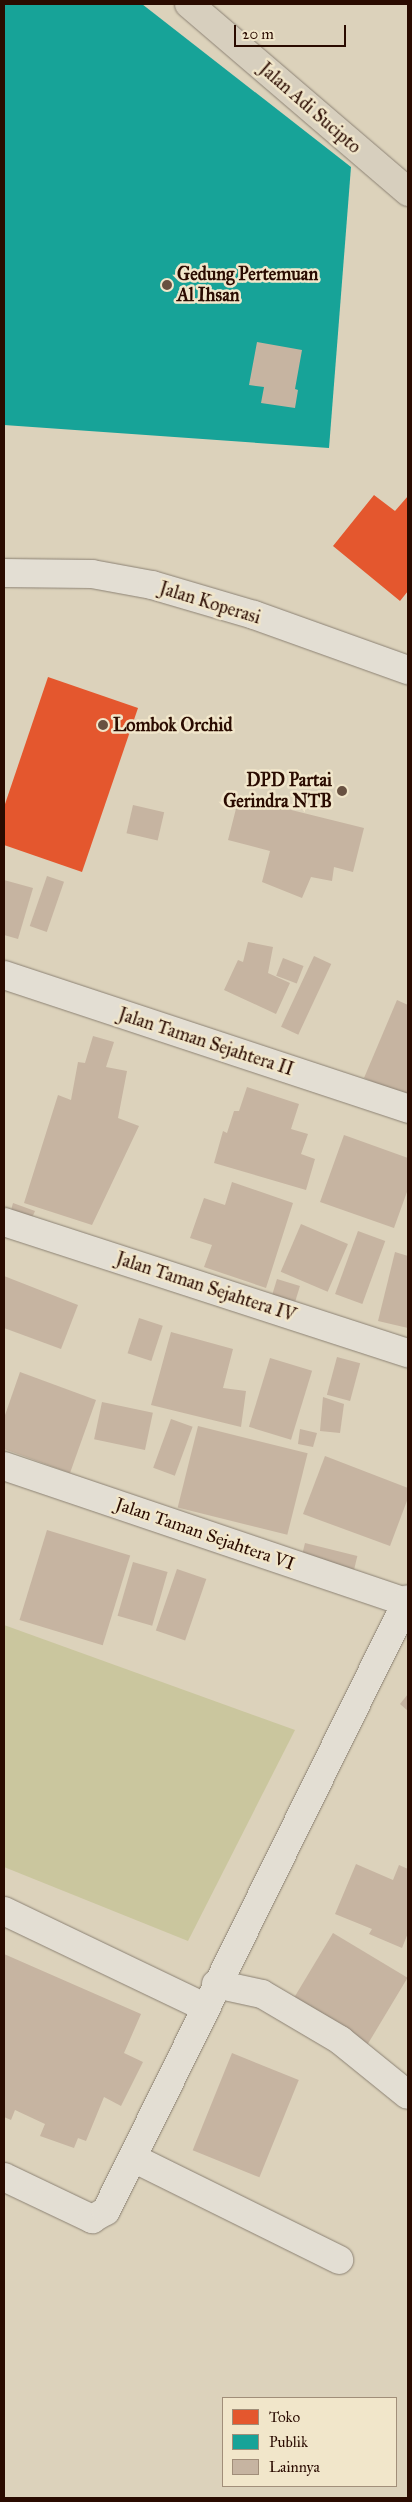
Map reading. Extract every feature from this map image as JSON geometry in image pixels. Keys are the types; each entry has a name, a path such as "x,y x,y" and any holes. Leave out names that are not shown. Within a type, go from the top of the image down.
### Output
{"highway":[{"name":"Jalan Adi Sucipto","path":"189,4 408,192"}],"street":[{"name":"Jalan Koperasi","path":"4,573 92,574 152,585 254,615 408,670"},
{"name":"Jalan Taman Sejahtera II","path":"4,975 408,1109"},
{"name":"Jalan Taman Sejahtera IV","path":"4,1222 408,1353"},
{"name":"Jalan Taman Sejahtera VI","path":"4,1466 407,1600"},
{"path":"4,2177 92,2219 106,2211 210,1996 407,1600"},
{"path":"4,1911 210,1996 262,1994 332,2035 408,2095"},
{"path":"133,2158 339,2260"}],"shaded area":[{"path":"4,1625 295,1730 188,1941 4,1867"}],"building: Toko":[{"path":"374,495 395,511 408,496 408,591 400,601 333,546"},
{"path":"48,677 138,708 82,872 4,845 4,807"}],"building: Publik":[{"path":"4,4 142,4 351,167 329,448 4,425"}],"building: Lainnya":[{"path":"257,342 302,350 295,389 298,390 295,408 261,403 264,387 249,385"},
{"path":"239,797 364,828 353,872 334,867 332,881 311,877 302,898 262,882 270,851 228,840"},
{"path":"133,805 164,812 158,840 126,833"},
{"path":"47,876 64,882 47,932 30,926"},
{"path":"4,880 33,888 18,939 4,935"},
{"path":"248,942 273,947 268,973 290,983 276,1014 224,990 238,960 243,962"},
{"path":"314,956 331,964 298,1035 281,1027"},
{"path":"283,958 304,966 297,984 276,976"},
{"path":"397,1000 408,1005 408,1097 364,1078"},
{"path":"93,1036 114,1042 106,1067 127,1071 118,1118 139,1126 92,1225 24,1203 58,1095 71,1100 78,1062 85,1063"},
{"path":"247,1087 299,1104 291,1129 308,1134 301,1154 315,1159 306,1190 214,1163 223,1131 227,1133 234,1111 239,1111"},
{"path":"344,1135 408,1158 408,1189 394,1228 320,1202"},
{"path":"232,1182 293,1203 266,1288 204,1267 212,1245 190,1238 204,1198 225,1205"},
{"path":"13,1203 35,1211 31,1220 10,1214"},
{"path":"301,1224 348,1244 328,1292 281,1272"},
{"path":"358,1231 385,1241 362,1304 335,1294"},
{"path":"395,1252 408,1256 408,1328 378,1321"},
{"path":"4,1276 78,1305 61,1349 4,1328"},
{"path":"277,1279 300,1286 295,1303 272,1296"},
{"path":"139,1318 163,1326 151,1361 128,1353"},
{"path":"171,1332 233,1349 223,1388 246,1391 241,1427 151,1405"},
{"path":"337,1357 360,1363 350,1401 327,1395"},
{"path":"270,1358 312,1371 291,1440 249,1427"},
{"path":"20,1372 96,1400 70,1473 4,1449 4,1418"},
{"path":"323,1397 344,1404 340,1433 320,1431"},
{"path":"102,1402 153,1413 145,1450 94,1439"},
{"path":"171,1419 193,1427 175,1476 153,1468"},
{"path":"198,1426 308,1453 287,1535 178,1508"},
{"path":"300,1429 317,1433 313,1447 298,1444"},
{"path":"325,1456 408,1488 408,1498 390,1546 303,1514"},
{"path":"47,1530 130,1555 103,1645 20,1620"},
{"path":"305,1543 357,1556 353,1575 300,1562"},
{"path":"133,1562 168,1572 152,1626 118,1616"},
{"path":"177,1569 206,1579 185,1641 156,1630"},
{"path":"408,1694 408,1711 400,1704"},
{"path":"356,1864 393,1880 399,1865 408,1869 408,1933 402,1948 369,1934 372,1929 335,1914"},
{"path":"333,1933 408,1978 365,2048 291,2003"},
{"path":"4,1954 141,2014 124,2053 143,2062 121,2106 104,2097 86,2141 78,2138 74,2148 40,2136 45,2124 15,2110 11,2120 4,2117"},
{"path":"232,2053 299,2080 259,2177 193,2150"}],"place":[{"name":"Gedung Pertemuan Al Ihsan","path":"167,285"},
{"name":"Lombok Orchid","path":"103,725"},
{"name":"DPD Partai Gerindra NTB","path":"342,791"}]}
